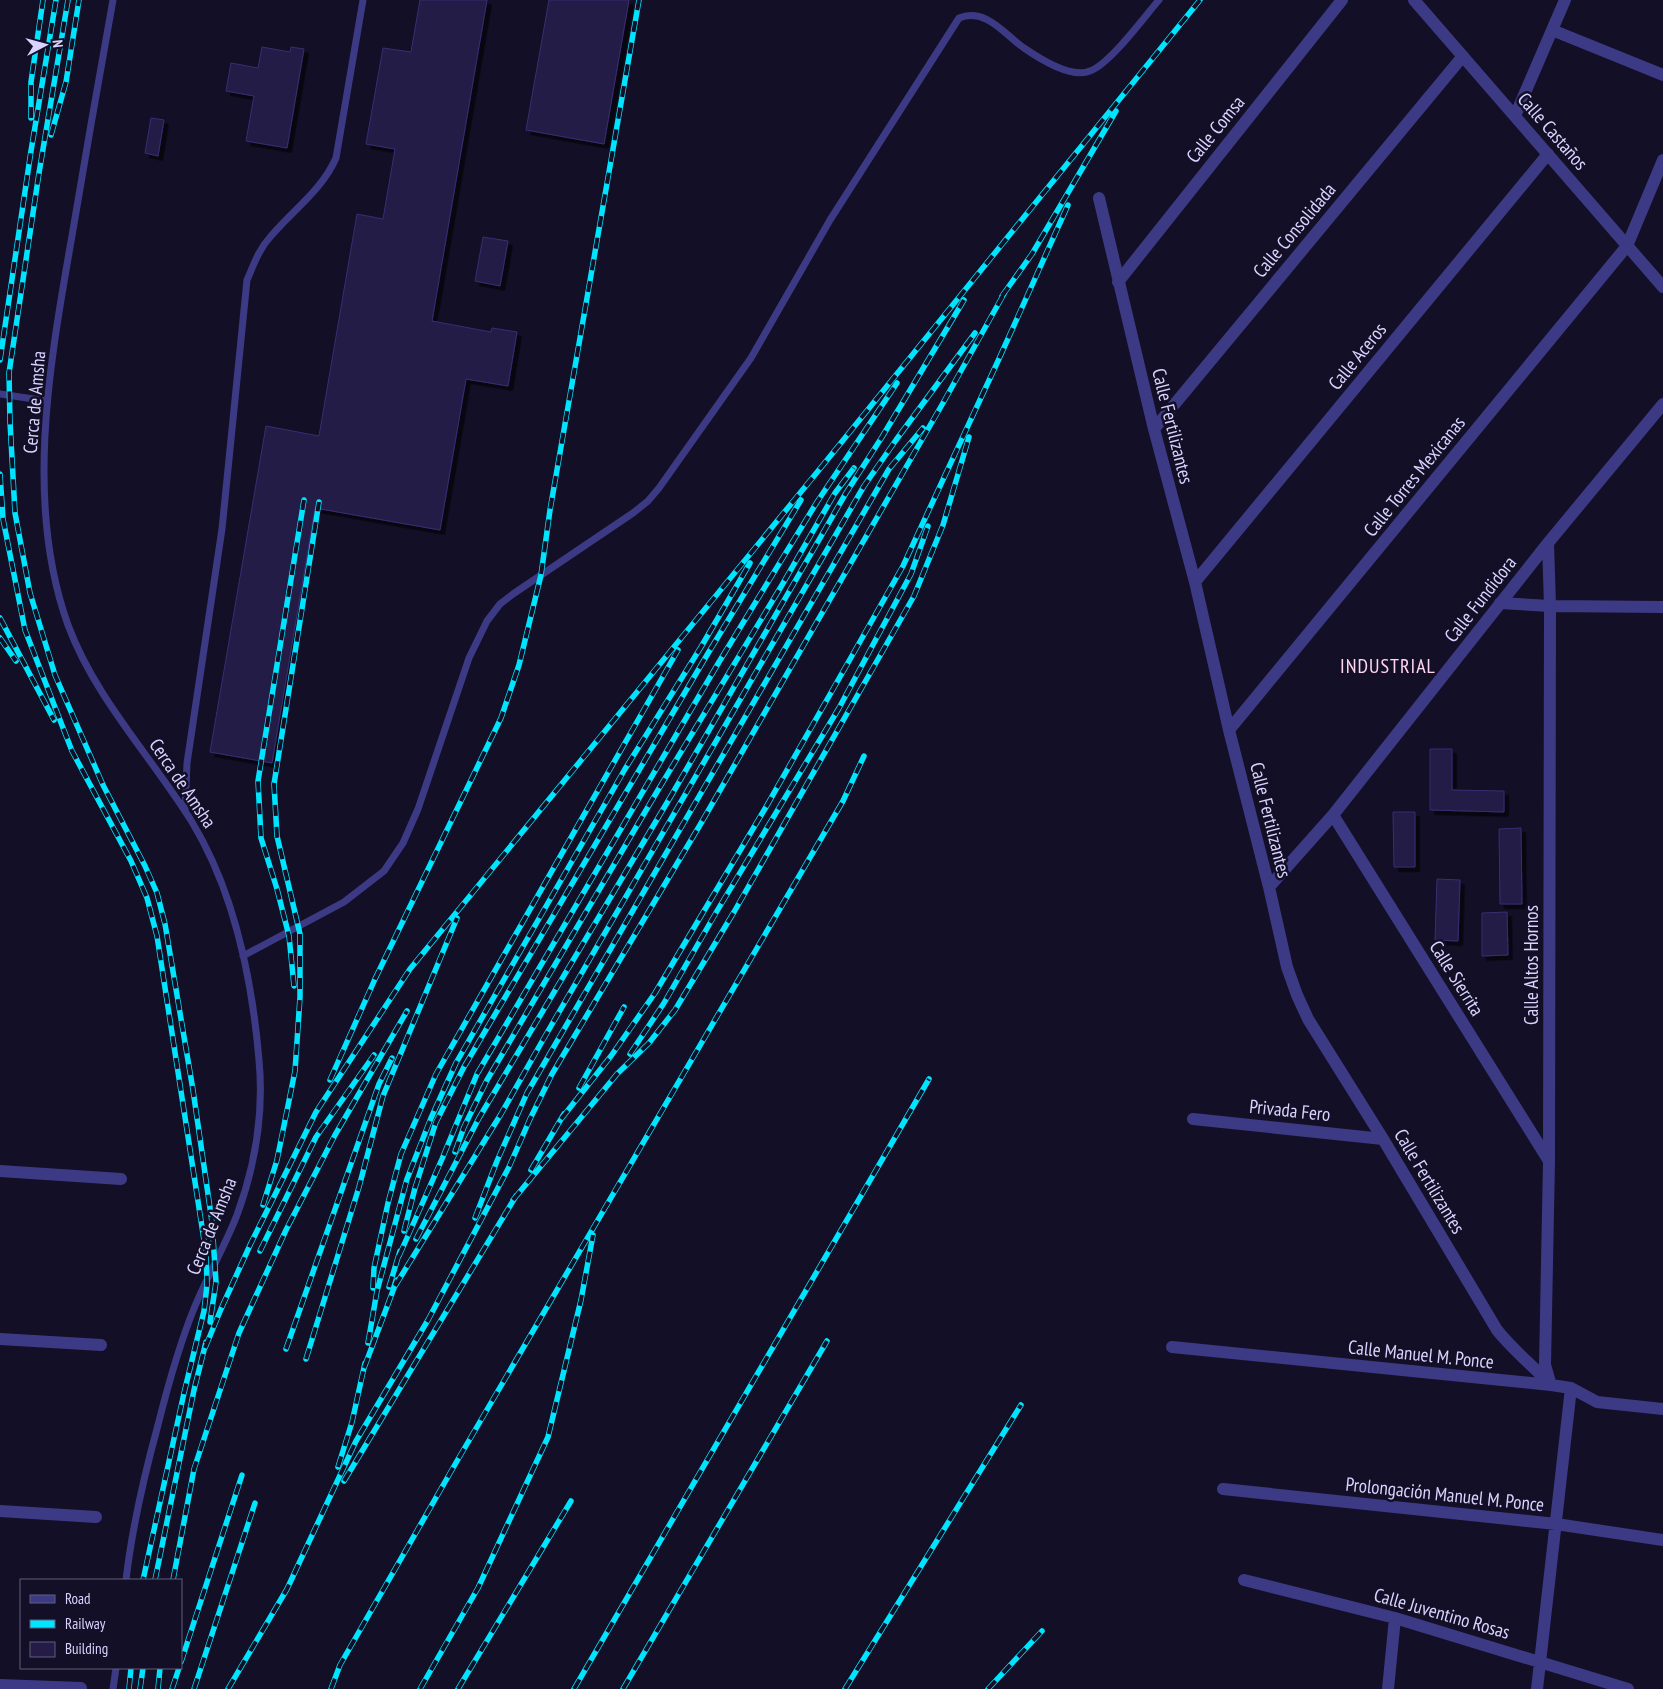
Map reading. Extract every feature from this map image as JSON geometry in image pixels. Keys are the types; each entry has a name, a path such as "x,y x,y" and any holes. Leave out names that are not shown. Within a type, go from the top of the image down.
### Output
{"street":[{"name":"Calle Comsa","path":"1118,282 1342,0"},
{"name":"Calle Castaños","path":"1414,0 1663,287"},
{"path":"1515,116 1565,0"},
{"path":"1552,30 1663,75"},
{"name":"Calle Consolidada","path":"1154,428 1463,56"},
{"name":"Calle Aceros","path":"1195,582 1548,154"},
{"name":"Calle Torres Mexicanas","path":"1229,730 1627,246 1663,160"},
{"name":"Calle Fertilizantes","path":"1099,198 1154,428 1195,582 1287,967 1297,995 1308,1019 1383,1138 1497,1330 1515,1351 1537,1370 1551,1386"},
{"name":"Calle Fundidora","path":"1269,887 1333,815 1548,543 1663,404"},
{"name":"Calle Altos Hornos","path":"1548,543 1550,606 1549,1161 1545,1365 1551,1386"},
{"path":"1500,603 1550,606 1663,607"},
{"name":"Calle Sierrita","path":"1333,815 1549,1161"},
{"name":"Privada Fero","path":"1193,1119 1383,1138"},
{"path":"0,1171 121,1179"},
{"path":"0,1339 101,1345"},
{"name":"Calle Manuel M. Ponce","path":"1172,1347 1571,1388 1597,1402 1663,1409"},
{"path":"1536,1689 1571,1388"},
{"name":"Prolongación Manuel M. Ponce","path":"1223,1489 1556,1524 1663,1540"},
{"path":"0,1511 96,1517"},
{"name":"Calle Juventino Rosas","path":"1244,1580 1395,1618 1628,1689"},
{"path":"1388,1689 1395,1618"},
{"path":"0,1685 81,1688"}],"lane":[{"name":"Cerca de Amsha","path":"113,0 59,311 47,401 44,483 46,534 68,624 83,659 105,695 184,811 214,861 233,914 248,976 259,1059 261,1106 246,1188 235,1219 195,1306 172,1370 144,1477 126,1579"},
{"path":"184,811 187,762 222,529 247,280 260,250 270,236 312,194 330,171 336,158 363,0"},
{"path":"243,956 344,902 384,871 403,843 418,809 469,658 487,621 500,604 633,513 648,501 659,488 751,358 830,220 959,18 971,15 985,19 998,26 1024,48 1062,70 1083,74 1092,71 1102,64 1124,42 1159,0"},
{"path":"0,394 47,401"},
{"path":"113,1689 116,1669"}],"building":[{"path":"420,0 487,0 432,321 491,332 492,328 517,332 508,386 466,379 440,530 315,508 272,763 210,752 266,426 319,436 357,214 383,219 395,149 366,144 383,48 411,52"},
{"path":"549,0 629,0 604,144 526,130"},
{"path":"262,47 290,52 291,47 304,49 287,148 246,141 254,96 226,91 231,63 258,68"},
{"path":"151,118 164,120 158,156 145,153"},
{"path":"483,237 508,241 500,286 475,281"},
{"path":"1430,749 1452,749 1452,790 1504,791 1504,812 1430,810"},
{"path":"1393,812 1415,812 1415,867 1394,867"},
{"path":"1521,828 1522,904 1500,904 1499,829"},
{"path":"1437,879 1460,880 1458,941 1435,940"},
{"path":"1507,912 1508,955 1482,956 1482,913"}],"railway":[{"path":"31,118 31,82 43,0"},
{"path":"0,360 56,0"},
{"path":"68,0 39,173 9,373 15,513 30,593 55,675 103,785 157,893 165,924 193,1090 212,1222 216,1282 210,1322"},
{"path":"51,135 66,82 79,0"},
{"path":"330,1080 375,979 501,718 519,665 541,575 550,510 639,0"},
{"path":"205,1348 251,1243 316,1112 410,969 823,465 1200,0"},
{"path":"1002,296 1032,254 1116,111"},
{"path":"561,1119 611,1056 655,993 766,807 903,566 1068,205"},
{"path":"228,1689 287,1589 356,1441 428,1320 509,1167 552,1074 700,825 1005,292"},
{"path":"416,1239 479,1118 671,796 846,493 882,437 964,300"},
{"path":"395,1286 501,1114 864,486 975,333"},
{"path":"399,1256 477,1074 719,662 817,502 897,383"},
{"path":"475,1218 497,1161 527,1093 889,469 923,428"},
{"path":"513,1200 617,1074 649,1043 675,1010 734,912 914,596 943,525 969,437"},
{"path":"455,1152 464,1127 487,1080 835,493 854,468"},
{"path":"0,474 3,519 25,630 72,751 131,861 147,898 157,936 206,1253 207,1285 204,1311 143,1579"},
{"path":"294,986 289,936 261,838 258,781 304,500"},
{"path":"404,1231 415,1188 436,1122 464,1067 707,655 801,500"},
{"path":"263,1205 277,1160 295,1071 300,997 300,934 277,836 274,784 319,502"},
{"path":"630,1054 664,1003 839,708 911,574 928,526"},
{"path":"368,1343 377,1291 407,1179 431,1118 456,1063 625,769 701,647 750,563"},
{"path":"0,618 54,720"},
{"path":"0,638 16,661"},
{"path":"373,1288 374,1268 401,1154 436,1074 678,650"},
{"path":"331,1689 340,1665 457,1461 843,801 864,756"},
{"path":"306,1359 359,1187 383,1096 457,918"},
{"path":"579,1088 624,1007"},
{"path":"173,1579 194,1469 239,1333 286,1230 335,1135 407,1011"},
{"path":"260,1251 316,1137 374,1055"},
{"path":"286,1349 379,1084 392,1058"},
{"path":"574,1689 929,1079"},
{"path":"531,1170 564,1114"},
{"path":"344,1481 516,1196"},
{"path":"420,1689 478,1588 548,1437 581,1300 593,1235"},
{"path":"389,1287 400,1251"},
{"path":"364,1368 397,1280"},
{"path":"623,1689 827,1341"},
{"path":"155,1579 194,1390 206,1342"},
{"path":"338,1467 352,1422 365,1363"},
{"path":"845,1689 1021,1405"},
{"path":"182,1659 242,1475"},
{"path":"458,1689 571,1501"},
{"path":"194,1689 255,1503"},
{"path":"988,1689 1042,1631"},
{"path":"129,1689 131,1669"},
{"path":"140,1689 143,1669"},
{"path":"158,1689 160,1669"},
{"path":"172,1689 179,1669"}],"district":[{"name":"INDUSTRIAL","path":"1388,666"}]}
